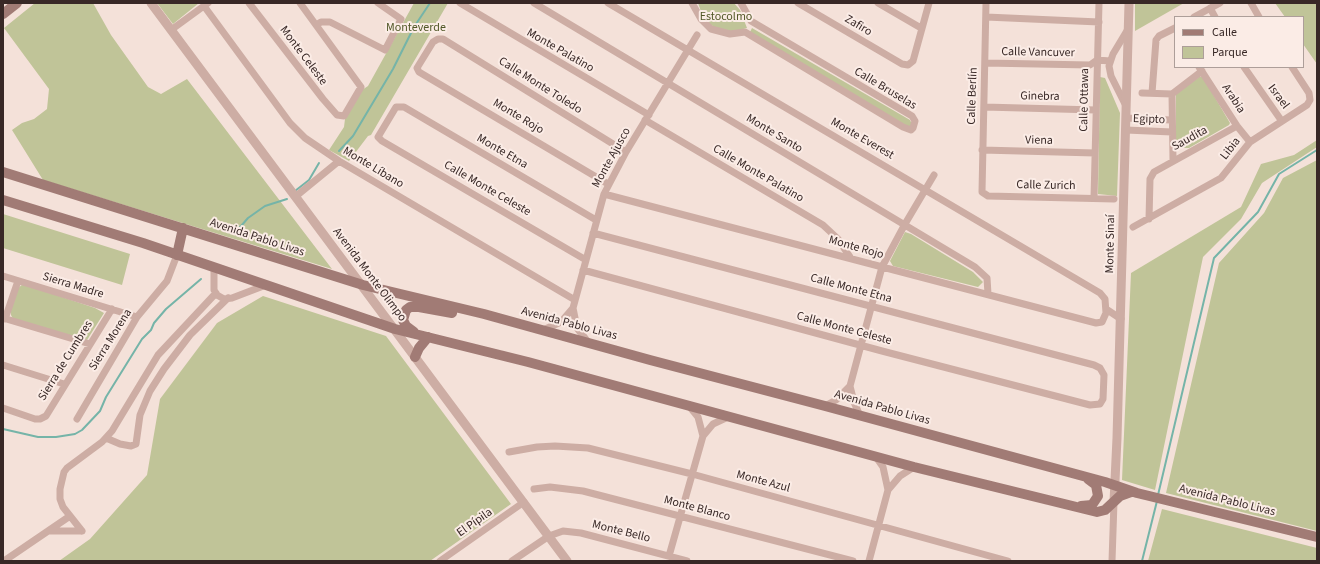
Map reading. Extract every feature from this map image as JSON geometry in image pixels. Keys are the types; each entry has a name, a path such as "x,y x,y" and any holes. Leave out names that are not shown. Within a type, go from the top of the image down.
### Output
{"main road":[{"path":"3,14 11,6"},
{"name":"Avenida Pablo Livas","path":"3,172 363,285 484,314 541,331 588,342 1115,485 1134,492 1317,537"},
{"path":"3,200 143,243 395,329 528,362 914,467 1100,512 1122,495 1134,492"},
{"path":"176,254 183,228"},
{"path":"417,334 406,326 403,320 406,310 412,307 454,313 484,314"},
{"path":"415,357 419,348 428,337"},
{"path":"1073,506 1092,505 1098,496 1096,485 1082,476"}],"street":[{"name":"Avenida Monte Olimpo","path":"151,3 295,197 363,285 565,558"},
{"name":"Monte Celeste","path":"249,3 323,100 337,115 344,116 361,90 360,84 316,25"},
{"path":"300,3 316,25 321,22 330,22 383,50 386,50 401,21 400,17 378,3"},
{"name":"Monte Santo","path":"534,3 667,84 975,266 987,278 989,283 988,294"},
{"name":"Monte Everest","path":"608,3 926,189 1104,296 1106,309"},
{"path":"692,3 701,19 711,29 726,34 745,32 751,21 741,3"},
{"name":"Zafiro","path":"798,3 902,64 908,65 913,60 921,28"},
{"path":"878,3 921,28 929,3"},
{"name":"Calle Berlín","path":"981,190 986,3"},
{"name":"Calle Ottawa","path":"1094,198 1099,3"},
{"name":"Monte Sinaí","path":"1114,502 1129,3"},
{"path":"1196,16 1220,3"},
{"path":"1251,3 1258,16"},
{"name":"Monte Palatino","path":"460,4 647,118"},
{"path":"171,30 206,5"},
{"name":"Monte Líbano","path":"206,5 290,123 305,138 339,161 575,300"},
{"path":"1210,8 1214,16"},
{"path":"986,17 1098,22"},
{"name":"Calle Bruselas","path":"745,32 903,127 911,130 914,128 916,121 912,116 751,21"},
{"path":"1152,93 1154,47 1159,36 1174,28"},
{"path":"1126,106 1109,71 1110,61 1128,29"},
{"name":"Monte Ajusco","path":"588,342 577,328 573,308 604,194 626,152 697,35"},
{"name":"Calle Monte Toledo","path":"417,68 433,42 438,39 443,39 626,152"},
{"path":"1097,60 1110,61"},
{"name":"Calle Vancuver","path":"1090,65 1097,60"},
{"name":"Calle Vancuver","path":"985,63 1090,65 1097,70"},
{"name":"Monte Rojo","path":"417,68 419,72 608,184"},
{"name":"Israel","path":"1245,68 1281,120"},
{"name":"Libia","path":"1133,228 1220,178 1250,142 1281,120 1305,106 1310,100 1309,93 1293,68"},
{"path":"1142,93 1172,94 1201,69"},
{"name":"Arabia","path":"1201,69 1236,126 1250,142"},
{"path":"1097,70 1109,71"},
{"path":"1172,94 1171,120 1173,160"},
{"name":"Monte Etna","path":"378,137 396,107 404,107 596,220"},
{"name":"Ginebra","path":"984,107 1096,110"},
{"name":"Calle Monte Palatino","path":"647,118 823,225 838,239 850,257"},
{"path":"1126,118 1171,120"},
{"name":"Saudita","path":"1149,219 1150,179 1154,172 1236,126"},
{"name":"Egipto","path":"1126,130 1172,132"},
{"name":"Calle Monte Celeste","path":"378,137 382,141 586,260"},
{"name":"Viena","path":"982,150 1095,153"},
{"path":"295,197 339,161"},
{"path":"860,416 854,402 850,386 882,267 934,175"},
{"name":"Calle Zurich","path":"981,190 983,194 988,196 1114,199"},
{"name":"Monte Rojo","path":"604,194 850,257 882,267 1096,323 1102,322 1106,309"},
{"name":"Calle Monte Etna","path":"593,233 871,305 1094,365 1102,370 1104,378 1104,395 1100,404"},
{"name":"Sierra Morena","path":"77,419 137,317 166,284 170,276 176,254"},
{"path":"214,267 216,293 221,297 232,298 266,285"},
{"name":"Calle Monte Celeste","path":"583,270 1090,406 1100,404"},
{"name":"Sierra Madre","path":"3,276 137,317"},
{"path":"18,280 4,318 90,344"},
{"path":"48,531 82,531 70,516 60,499 60,489 64,472 67,468 106,438 112,431 158,355 216,293"},
{"path":"106,438 120,444 131,446 136,444 140,415 150,391 160,375 190,335 228,298"},
{"name":"Monte Ajusco","path":"541,331 561,322 573,308"},
{"name":"Sierra de Cumbres","path":"3,408 36,419 46,416 64,384 112,309"},
{"path":"1106,309 1120,319"},
{"path":"3,365 64,384"},
{"path":"825,406 836,400 850,386"},
{"path":"688,405 698,417 703,436"},
{"path":"669,556 679,516 703,436 713,424 729,417"},
{"name":"Monte Azul","path":"509,452 537,447 555,446 583,448 692,474 1008,561"},
{"path":"876,457 883,467 888,490"},
{"path":"869,561 888,490 900,476 914,467"},
{"name":"Monte Blanco","path":"534,489 555,488 583,490 853,561"},
{"name":"El Pípila","path":"440,561 524,502"},
{"path":"1112,561 1114,502"},
{"path":"4,561 70,516"},
{"name":"Monte Bello","path":"512,561 549,536 558,532 570,531 687,561"}],"green space":[{"path":"35,3 93,3 111,35 148,87 161,94 187,79 332,269 43,180 12,130 22,123 34,119 47,109 49,89 4,28"},
{"path":"157,3 199,3 173,24"},
{"name":"Monteverde","path":"414,3 448,3 371,135 368,136 349,161 329,150 344,127 345,119 362,90 368,86"},
{"name":"Estocolmo","path":"698,3 734,3 740,10 747,28 733,32 717,29 704,20"},
{"path":"1135,3 1184,3 1135,31"},
{"path":"1275,3 1317,3 1317,64 1304,45 1304,16 1284,16"},
{"path":"752,28 910,120 912,124 909,128 750,32"},
{"path":"1100,77 1105,78 1120,113 1117,196 1098,194"},
{"path":"1199,77 1203,77 1230,123 1189,148 1182,148 1176,143 1176,94"},
{"path":"1317,140 1317,147 1262,183 1241,219 1203,257 1155,490 1122,480 1131,273 1241,207 1261,164 1294,155"},
{"path":"1317,160 1317,531 1166,493 1219,263 1264,213 1283,178"},
{"path":"3,214 130,254 122,285 3,248"},
{"path":"905,232 911,234 973,272 983,282 978,287 893,266 890,261"},
{"path":"23,284 95,308 104,313 87,340 13,319 11,315 11,307 17,289"},
{"path":"263,296 386,336 511,504 430,561 59,561 90,539 147,475 160,399 217,323"},
{"path":"1162,509 1317,548 1317,561 1148,561"}],"waterway":[{"path":"339,151 353,136 393,69 414,27 430,3"},
{"path":"1158,495 1214,258 1258,212 1279,174 1317,150"},
{"path":"295,191 309,180 319,163"},
{"path":"235,233 248,218 265,206 287,199"},
{"path":"3,429 38,437 56,437 75,434 82,430 100,411 106,397 142,339 151,330 154,323 166,309 201,279"},
{"path":"1142,561 1157,501"}]}
